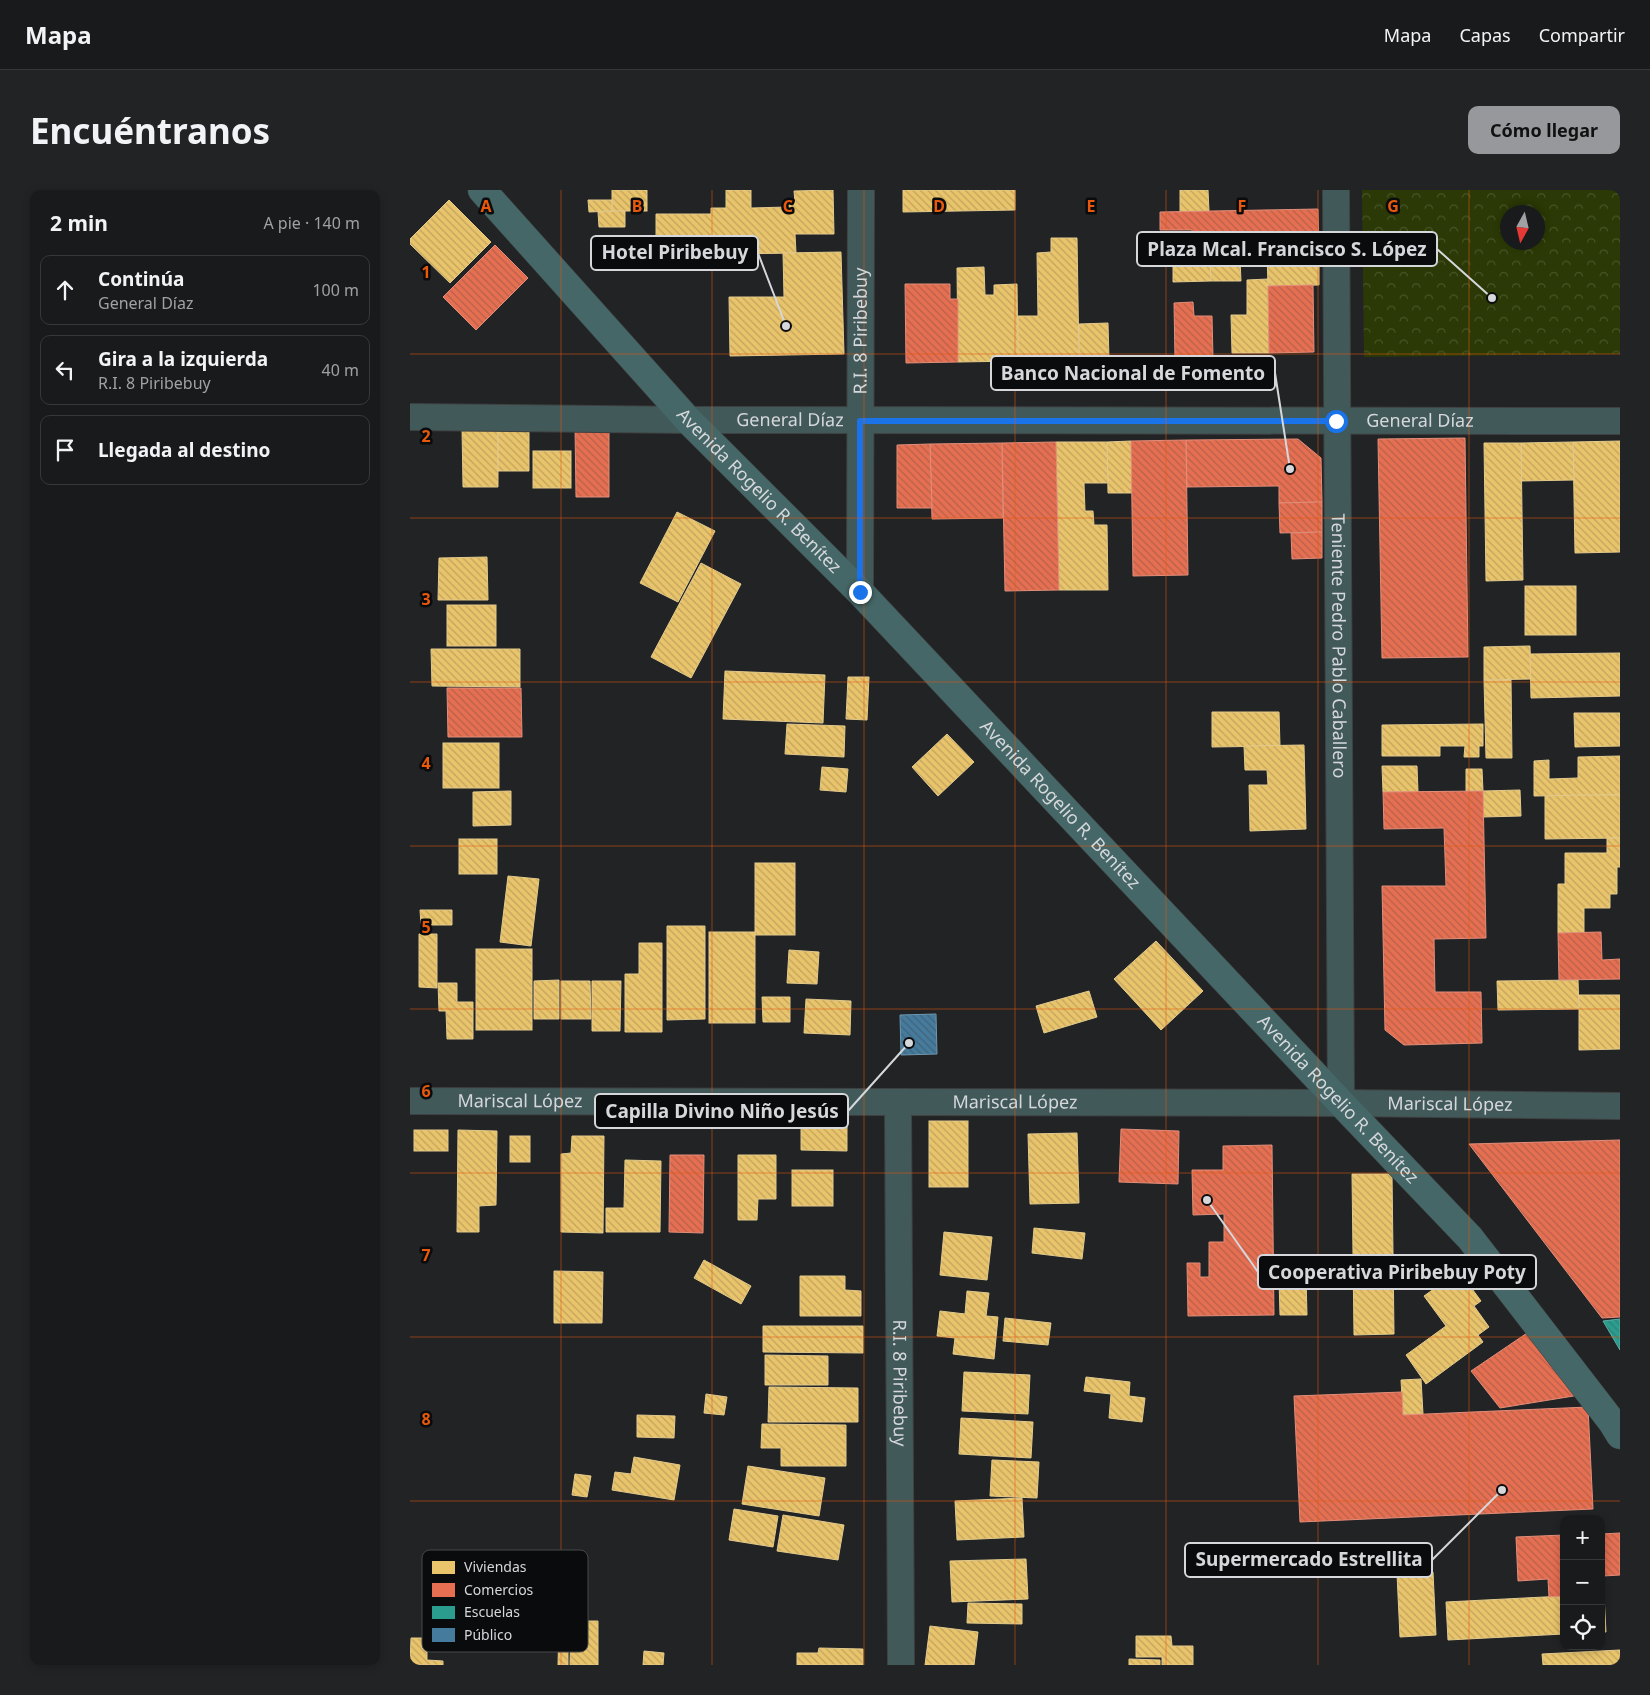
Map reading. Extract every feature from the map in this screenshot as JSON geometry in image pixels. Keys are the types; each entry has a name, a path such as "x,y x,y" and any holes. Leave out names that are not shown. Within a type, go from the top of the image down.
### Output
{"main road":[{"name":"Avenida Rogelio R. Benítez","path":"482,190 688,420 860,592 1470,1238 1612,1422 1620,1435"}],"street":[{"name":"R.I. 8 Piribebuy","path":"860,190 860,592"},
{"name":"Teniente Pedro Pablo Caballero","path":"1336,190 1341,1103"},
{"name":"General Díaz","path":"410,417 860,421 1620,421"},
{"name":"Mariscal López","path":"410,1101 1341,1103 1620,1106"},
{"name":"R.I. 8 Piribebuy","path":"898,1102 902,1665"}],"green space":[{"path":"1362,190 1620,190 1620,354 1364,357"}],"building: Viviendas":[{"path":"612,190 647,190 647,211 612,211"},
{"path":"726,190 751,190 751,208 787,207 787,202 795,202 794,191 833,190 834,234 795,234 796,253 669,255 669,238 656,238 656,214 711,214 711,208 726,208"},
{"path":"903,190 1015,190 1015,210 903,212"},
{"path":"1180,190 1208,190 1209,211 1180,212"},
{"path":"449,200 491,242 450,283 410,244 410,239"},
{"path":"588,200 612,200 612,211 589,212"},
{"path":"625,211 625,227 599,227 598,212"},
{"path":"1051,238 1077,238 1079,360 1018,361 1018,316 1038,316 1037,253 1051,252"},
{"path":"841,252 844,354 730,356 729,297 784,297 783,253"},
{"path":"1319,253 1319,285 1268,286 1267,254"},
{"path":"1240,260 1241,281 1211,281 1210,261"},
{"path":"1173,261 1210,261 1211,281 1173,282"},
{"path":"984,267 985,295 994,295 994,285 1017,284 1018,361 958,362 957,268"},
{"path":"1268,279 1269,353 1232,353 1231,315 1247,315 1247,280"},
{"path":"1108,323 1109,360 1079,360 1079,324"},
{"path":"462,428 498,429 498,487 463,487"},
{"path":"529,428 529,471 498,471 498,429"},
{"path":"1131,441 1132,493 1108,493 1107,442"},
{"path":"1620,441 1620,552 1575,553 1573,442"},
{"path":"1056,442 1107,442 1108,483 1084,483 1085,511 1093,511 1094,525 1107,525 1108,590 1059,590"},
{"path":"1573,442 1574,480 1521,481 1521,443"},
{"path":"1484,443 1521,443 1523,580 1486,581"},
{"path":"533,451 571,451 571,488 533,488"},
{"path":"677,512 715,531 678,602 640,583"},
{"path":"487,557 488,600 438,600 439,558"},
{"path":"701,563 741,584 691,678 651,657"},
{"path":"1525,586 1576,586 1576,635 1525,635"},
{"path":"447,605 496,605 496,646 447,646"},
{"path":"1530,646 1531,679 1484,680 1484,647"},
{"path":"431,649 520,649 520,687 432,686"},
{"path":"1620,653 1620,696 1531,698 1530,654"},
{"path":"725,671 825,675 823,723 723,719"},
{"path":"848,677 869,677 867,720 846,719"},
{"path":"1484,680 1511,680 1512,758 1486,758"},
{"path":"1212,712 1279,712 1280,746 1212,747"},
{"path":"1574,713 1620,713 1620,746 1575,747"},
{"path":"787,724 845,726 844,757 785,754"},
{"path":"1483,724 1483,746 1479,746 1479,757 1464,757 1465,746 1440,746 1440,756 1382,756 1382,725"},
{"path":"947,734 974,762 938,796 912,767"},
{"path":"443,743 499,743 499,788 443,788"},
{"path":"1304,745 1306,829 1250,831 1249,785 1268,785 1267,770 1245,770 1244,746"},
{"path":"1620,756 1620,795 1534,796 1534,761 1549,760 1549,779 1578,778 1578,757"},
{"path":"1382,766 1417,766 1418,792 1383,792"},
{"path":"822,767 848,769 846,792 820,790"},
{"path":"1466,769 1482,769 1483,791 1466,791"},
{"path":"1520,790 1521,816 1483,817 1483,791"},
{"path":"511,791 511,825 473,826 473,792"},
{"path":"1620,795 1620,838 1545,839 1545,796"},
{"path":"1607,838 1620,838 1620,867 1617,867 1617,894 1610,894 1610,908 1584,908 1584,933 1558,933 1558,884 1565,884 1565,853 1607,853"},
{"path":"459,839 497,839 497,874 459,874"},
{"path":"755,863 795,863 795,935 755,935"},
{"path":"508,876 539,879 531,946 500,942"},
{"path":"420,910 452,910 452,925 421,925"},
{"path":"667,926 705,926 705,1019 667,1020"},
{"path":"709,932 755,932 755,1023 709,1023"},
{"path":"419,934 437,934 437,988 419,987"},
{"path":"1156,941 1203,991 1161,1030 1114,979"},
{"path":"639,943 662,943 662,1032 625,1032 625,974 639,974"},
{"path":"476,949 532,949 532,1030 476,1030"},
{"path":"789,950 819,952 817,984 787,983"},
{"path":"559,980 559,1019 534,1019 534,981"},
{"path":"1578,980 1579,1009 1498,1010 1497,981"},
{"path":"561,981 590,981 591,1019 561,1019"},
{"path":"592,981 621,981 620,1031 592,1031"},
{"path":"438,983 457,983 457,1002 473,1002 473,1039 447,1039 446,1011 439,1011"},
{"path":"1089,991 1097,1017 1044,1033 1036,1006"},
{"path":"1579,995 1620,995 1620,1049 1579,1050"},
{"path":"762,997 790,997 790,1022 763,1022"},
{"path":"806,999 851,1001 850,1035 804,1033"},
{"path":"929,1121 968,1121 968,1187 929,1187"},
{"path":"801,1123 847,1124 847,1151 801,1150"},
{"path":"414,1130 448,1130 448,1151 414,1151"},
{"path":"458,1130 497,1131 496,1205 479,1206 479,1232 457,1232"},
{"path":"1077,1133 1079,1203 1030,1204 1028,1134"},
{"path":"510,1136 530,1136 530,1162 510,1162"},
{"path":"572,1136 604,1136 603,1233 561,1232 561,1154 571,1153"},
{"path":"738,1155 776,1155 776,1199 758,1199 757,1220 738,1220"},
{"path":"625,1160 661,1161 660,1232 606,1232 606,1208 624,1208"},
{"path":"792,1170 833,1170 833,1206 792,1206"},
{"path":"1352,1174 1392,1174 1394,1334 1354,1335"},
{"path":"1034,1228 1085,1233 1082,1259 1032,1253"},
{"path":"944,1232 992,1237 987,1280 940,1275"},
{"path":"704,1260 751,1286 741,1304 694,1278"},
{"path":"554,1271 603,1272 602,1323 554,1323"},
{"path":"1459,1271 1481,1301 1474,1306 1489,1327 1478,1335 1483,1342 1426,1384 1406,1355 1446,1326 1424,1296"},
{"path":"800,1276 845,1276 845,1290 861,1291 861,1316 800,1316"},
{"path":"1306,1278 1307,1315 1280,1315 1279,1279"},
{"path":"967,1291 989,1293 986,1316 998,1317 994,1359 953,1354 955,1338 937,1336 940,1311 965,1314"},
{"path":"1005,1318 1051,1323 1048,1345 1003,1341"},
{"path":"763,1326 863,1326 863,1353 763,1352"},
{"path":"765,1355 828,1356 828,1385 765,1385"},
{"path":"964,1372 1030,1375 1028,1414 962,1411"},
{"path":"1086,1377 1130,1382 1129,1396 1145,1398 1142,1422 1109,1418 1111,1394 1084,1391"},
{"path":"1421,1379 1423,1414 1403,1415 1401,1380"},
{"path":"769,1387 858,1388 858,1422 768,1422"},
{"path":"706,1394 727,1397 724,1415 704,1413"},
{"path":"637,1415 675,1416 674,1438 637,1437"},
{"path":"961,1418 1033,1422 1031,1458 959,1454"},
{"path":"762,1424 846,1425 846,1466 781,1466 781,1448 761,1448"},
{"path":"634,1457 680,1465 674,1500 612,1490 615,1472 631,1474"},
{"path":"992,1460 1039,1462 1037,1498 990,1496"},
{"path":"748,1466 825,1478 819,1516 742,1504"},
{"path":"575,1474 591,1476 587,1497 572,1495"},
{"path":"1022,1498 1024,1537 957,1540 955,1501"},
{"path":"734,1509 778,1516 773,1547 729,1540"},
{"path":"783,1515 844,1525 838,1560 777,1551"},
{"path":"1026,1559 1028,1599 952,1602 950,1561"},
{"path":"1433,1572 1436,1635 1400,1637 1397,1574"},
{"path":"1560,1596 1560,1634 1448,1640 1446,1602"},
{"path":"968,1603 1022,1604 1022,1624 967,1623"},
{"path":"588,1621 598,1621 598,1665 570,1665 570,1652 588,1652"},
{"path":"930,1626 978,1632 974,1665 925,1665"},
{"path":"1136,1636 1171,1636 1172,1646 1193,1646 1193,1665 1162,1665 1162,1657 1136,1657"},
{"path":"411,1638 422,1638 422,1652 427,1652 427,1660 443,1661 443,1665 410,1665"},
{"path":"819,1648 863,1649 863,1665 797,1665 797,1653 818,1653"},
{"path":"1620,1650 1620,1665 1543,1665 1542,1654"},
{"path":"644,1651 664,1653 663,1665 643,1665"},
{"path":"558,1652 568,1652 568,1665 558,1665"},
{"path":"1129,1659 1160,1660 1160,1665 1129,1665"}],"building: Comercios":[{"path":"1318,209 1319,253 1252,254 1252,249 1193,250 1192,230 1160,230 1160,212"},
{"path":"495,245 528,278 476,330 443,297"},
{"path":"905,284 950,284 950,299 958,299 958,362 906,363"},
{"path":"1313,285 1314,352 1269,353 1268,286"},
{"path":"1193,302 1194,316 1212,316 1213,358 1175,359 1174,303"},
{"path":"575,426 609,426 609,497 576,497"},
{"path":"1465,438 1468,657 1382,658 1378,439"},
{"path":"1298,439 1321,458 1322,502 1279,503 1279,486 1187,487 1186,440"},
{"path":"1186,440 1188,575 1133,576 1131,441"},
{"path":"1056,442 1059,590 1005,591 1002,443"},
{"path":"1002,443 1003,518 932,519 930,444"},
{"path":"930,444 932,508 897,508 897,445"},
{"path":"1322,502 1322,532 1280,533 1279,503"},
{"path":"1322,532 1322,558 1292,559 1291,533"},
{"path":"447,688 521,688 522,737 448,737"},
{"path":"1483,791 1486,938 1434,939 1435,992 1481,992 1482,1043 1404,1045 1385,1030 1382,886 1446,886 1444,828 1384,829 1383,792"},
{"path":"1601,932 1602,960 1620,959 1620,979 1559,980 1558,933"},
{"path":"1121,1129 1179,1131 1178,1184 1119,1182"},
{"path":"1620,1140 1620,1317 1602,1318 1469,1144"},
{"path":"1272,1145 1274,1315 1188,1316 1187,1263 1200,1263 1200,1277 1209,1277 1209,1242 1224,1242 1224,1214 1193,1215 1192,1170 1223,1170 1223,1146"},
{"path":"670,1155 704,1155 703,1233 669,1232"},
{"path":"1533,1329 1586,1394 1500,1408 1471,1371"},
{"path":"1402,1392 1403,1415 1588,1407 1593,1509 1300,1522 1294,1396"},
{"path":"1620,1533 1620,1575 1605,1576 1605,1534"},
{"path":"1560,1535 1560,1596 1549,1597 1548,1579 1518,1581 1516,1537"}],"building: Escuelas":[{"path":"1620,1319 1620,1350 1603,1321"}],"building: Público":[{"path":"936,1014 937,1054 901,1055 900,1015"}],"place":[{"name":"Plaza Mcal. Francisco S. López","path":"1492,298"},
{"name":"Hotel Piribebuy","path":"786,326"},
{"name":"Banco Nacional de Fomento","path":"1290,469"},
{"name":"Capilla Divino Niño Jesús","path":"909,1043"},
{"name":"Cooperativa Piribebuy Poty","path":"1207,1200"},
{"name":"Supermercado Estrellita","path":"1502,1490"}],"route":[{"path":"860,592 860,421 1336,421"}]}
